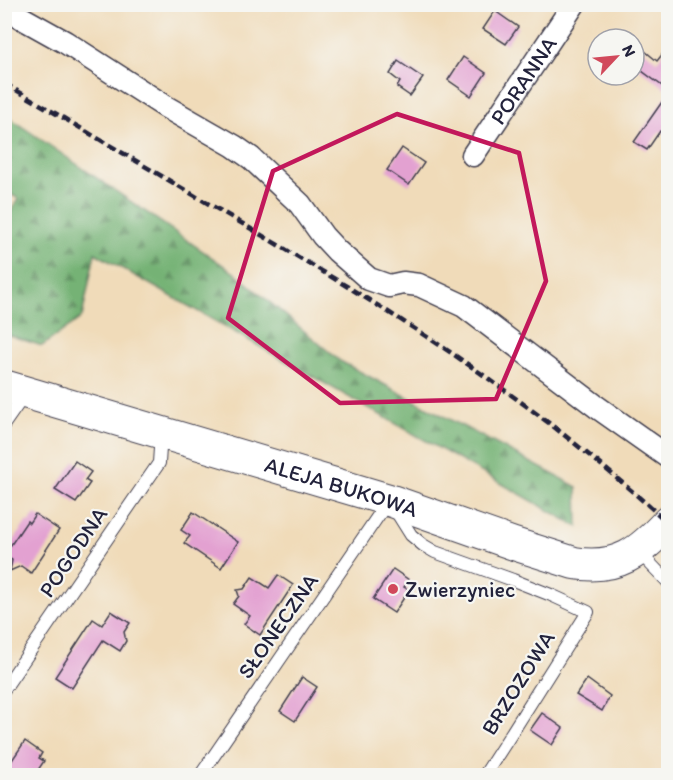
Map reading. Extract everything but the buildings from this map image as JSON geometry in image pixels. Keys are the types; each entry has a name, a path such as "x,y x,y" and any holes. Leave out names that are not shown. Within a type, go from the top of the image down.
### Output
{"street":[{"name":"PORANNA","path":"473,155 574,4"},
{"path":"4,8 65,42 166,107 234,146 300,204 323,236 369,279 389,286 403,283 419,285 464,306 669,457"},
{"name":"ALEJA BUKOWA","path":"15,390 389,501 574,563 585,565 606,563 628,557 638,551 669,522"}],"lane":[{"path":"4,424 15,390"},
{"name":"POGODNA","path":"4,689 159,463 161,433"},
{"name":"BRZOZOWA","path":"389,501 411,535 435,552 513,580 588,612 484,776"},
{"name":"SŁONECZNA","path":"200,776 389,501"},
{"path":"638,551 669,582"}],"highlighted area":[{"path":"397,114 519,153 546,281 496,399 340,403 228,318 273,171"}],"green space":[{"path":"4,114 236,274 340,361 577,487 578,527 95,253 82,317 42,346 5,334 5,221 19,199 5,191"}],"railway":[{"path":"4,83 310,264 442,347 549,423 668,523"}],"place":[{"name":"Zwierzyniec","path":"393,589"}]}
